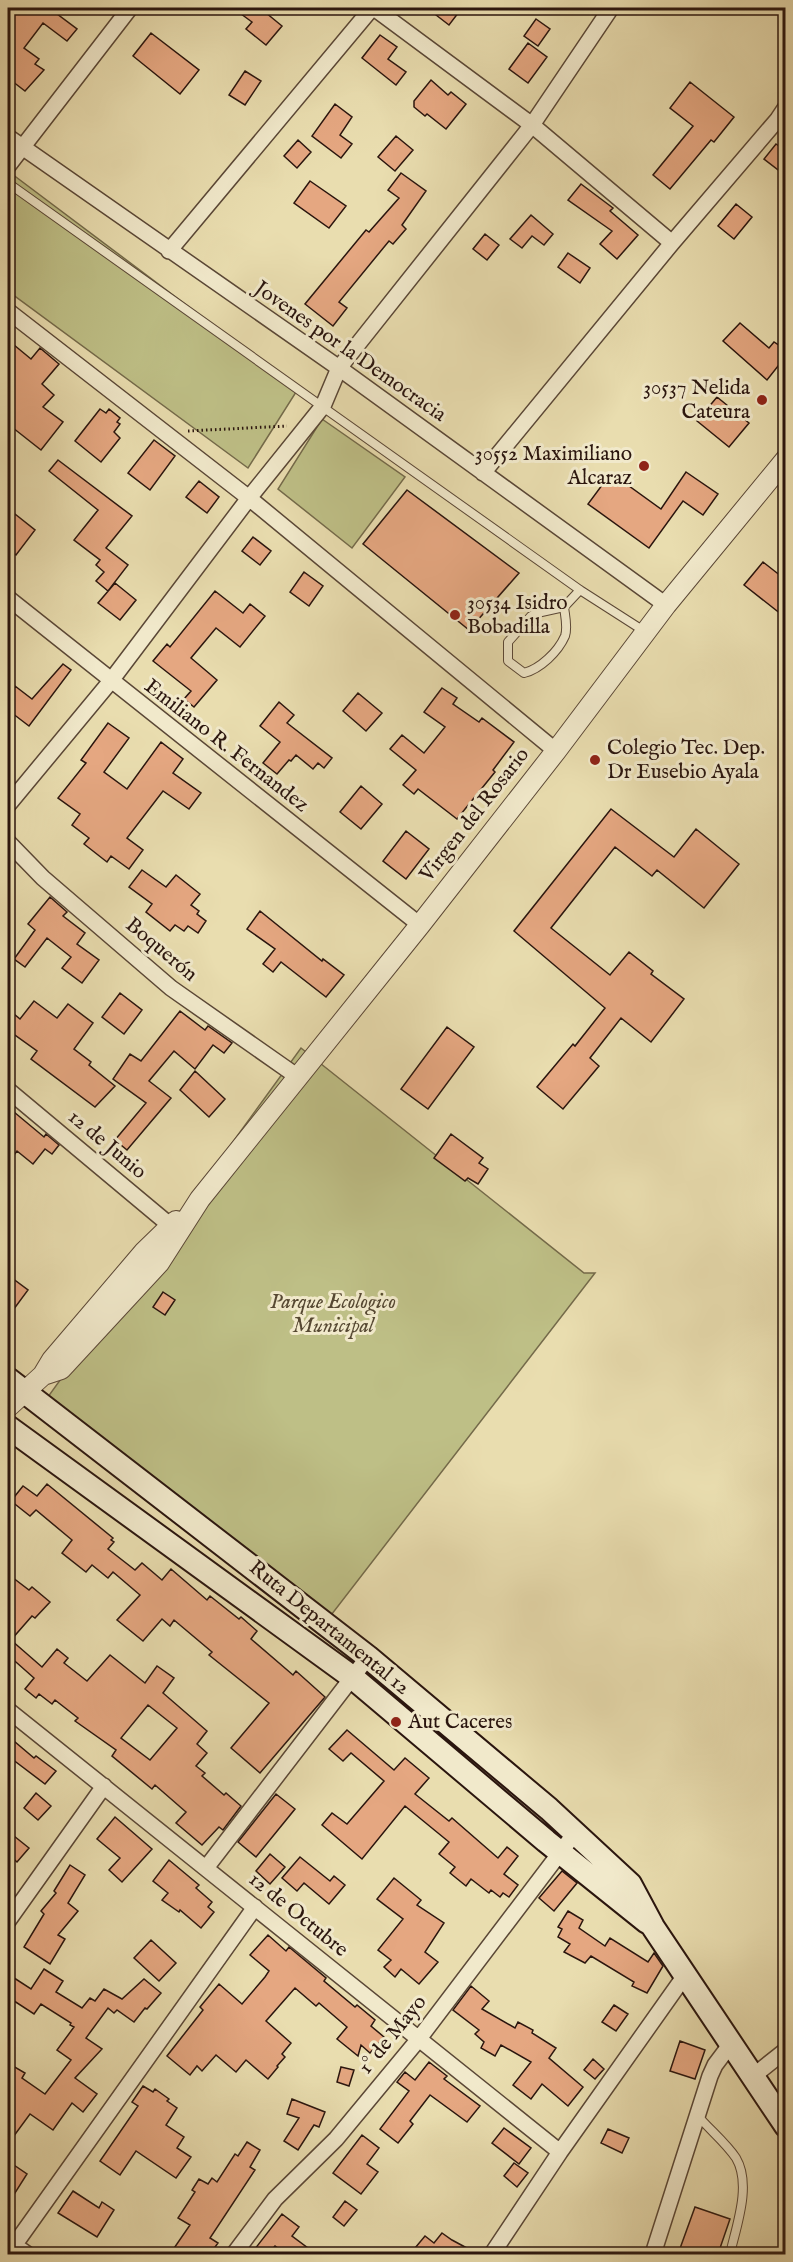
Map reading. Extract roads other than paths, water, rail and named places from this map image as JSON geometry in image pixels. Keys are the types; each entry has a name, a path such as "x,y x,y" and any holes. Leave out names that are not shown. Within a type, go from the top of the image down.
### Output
{"main road":[{"name":"Ruta Departamental 12","path":"16,1385 368,1657 575,1833 630,1884 653,1927 687,1974 730,2045 786,2126"},
{"name":"Ruta Departamental 12","path":"8,1426 352,1677 653,1927"}],"street":[{"path":"8,166 130,8"},
{"path":"169,251 373,8 532,125 672,243"},
{"path":"8,805 110,682 249,498 323,406 339,368 532,125 611,8"},
{"path":"483,473 672,243 778,119 786,106"},
{"name":"Jovenes por la Democracia","path":"8,137 339,368 666,604"},
{"path":"8,311 249,498 556,751"},
{"name":"Virgen del Rosario","path":"8,1407 16,1385 61,1369 159,1263 175,1229 420,925 556,751 666,604 786,459"},
{"name":"Emiliano R. Fernandez","path":"8,598 110,682 420,925"},
{"name":"Boquerón","path":"8,842 43,878 171,988 298,1077"},
{"name":"12 de Junio","path":"8,1090 175,1229"},
{"path":"206,1868 368,1657"},
{"name":"12 de Octubre","path":"8,1710 560,2152"},
{"path":"8,1921 104,1786"},
{"name":"1° de Mayo","path":"234,2254 275,2199 336,2139 418,2040 575,1833"},
{"path":"27,2254 9,2247 255,1907"},
{"path":"492,2254 560,2152 687,1974"},
{"path":"653,2254 715,2065 730,2045"},
{"path":"752,2077 786,2050"}],"lane":[{"path":"8,183 580,590 646,632"},
{"path":"564,607 565,635 558,647 536,670 524,673 513,667 508,661 508,642 531,616 564,607 580,590"},
{"path":"698,2116 735,2158 740,2168 743,2185 730,2254"}],"place":[{"name":"30537 Nelida Cateura","path":"762,400"},
{"name":"30552 Maximiliano Alcaraz","path":"644,466"},
{"name":"30534 Isidro Bobadilla","path":"455,615"},
{"name":"Colegio Tec. Dep. Dr Eusebio Ayala","path":"595,760"},
{"name":"Aut Caceres","path":"396,1722"}],"park label":[{"name":"Parque Ecologico Municipal","path":"333,1314"}]}
